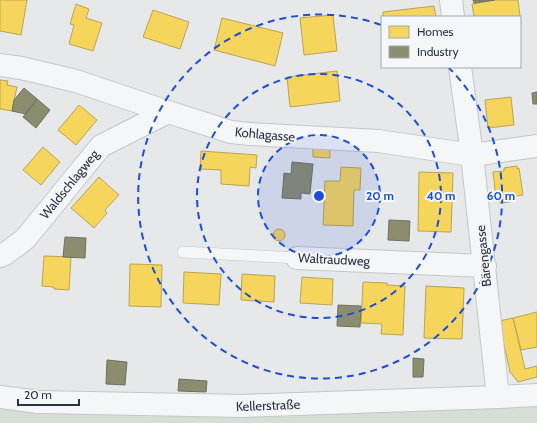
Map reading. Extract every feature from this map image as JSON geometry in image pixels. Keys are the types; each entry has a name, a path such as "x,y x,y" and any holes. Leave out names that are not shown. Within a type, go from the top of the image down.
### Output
{"street":[{"path":"451,0 453,16"},
{"name":"Kohlagasse","path":"0,65 21,68 76,81 232,132 378,141 472,155 537,146"},
{"name":"Bärengasse","path":"460,68 485,266 498,397"},
{"name":"Waldschlagweg","path":"0,256 25,239 101,146 168,112"},
{"name":"Waltraudweg","path":"297,258 485,266"},
{"name":"Kellerstraße","path":"0,397 38,402 243,406 537,395"}],"lane":[{"name":"Waltraudweg","path":"183,252 297,258"}],"shaded area":[{"path":"537,404 537,423 0,423 0,407"}],"building: Homes":[{"path":"0,0 27,0 21,35 0,31"},
{"path":"495,0 518,0 520,16 474,16 472,4"},
{"path":"76,4 89,9 86,18 102,23 93,51 69,44 74,25 70,24"},
{"path":"434,6 436,16 383,16 383,12"},
{"path":"153,10 189,22 180,49 143,37"},
{"path":"333,15 337,51 304,55 300,18"},
{"path":"222,18 283,33 275,66 214,50"},
{"path":"337,71 340,101 290,107 287,77"},
{"path":"0,80 8,81 7,85 17,87 12,111 0,109"},
{"path":"511,97 514,125 488,128 485,100"},
{"path":"79,105 97,120 76,145 58,130"},
{"path":"313,146 330,147 330,158 313,157"},
{"path":"43,147 60,162 41,185 23,170"},
{"path":"201,151 257,155 256,168 250,167 249,186 221,184 221,170 200,169"},
{"path":"517,166 517,169 519,168 523,195 510,197 510,202 500,203 499,198 496,199 493,172 504,171 504,168"},
{"path":"341,167 361,168 360,190 354,190 353,226 323,225 325,181 340,181"},
{"path":"419,172 453,173 451,232 418,231"},
{"path":"99,177 119,195 105,210 107,213 94,228 71,208"},
{"path":"279,229 283,231 285,235 283,239 279,241 275,239 273,235 275,231"},
{"path":"44,256 71,257 69,290 54,289 54,287 42,286"},
{"path":"130,264 162,265 161,307 129,306"},
{"path":"184,272 221,274 219,305 183,303"},
{"path":"242,274 275,276 274,302 241,300"},
{"path":"302,277 333,279 332,305 300,303"},
{"path":"363,282 387,283 387,285 405,286 403,335 381,334 382,324 361,323"},
{"path":"426,286 464,288 462,339 424,338"},
{"path":"537,312 537,347 521,350 513,318"},
{"path":"513,318 525,369 537,366 537,377 518,382 510,372 499,321"}],"building: Industry":[{"path":"473,0 495,0 474,3"},
{"path":"24,88 37,99 26,114 12,111 14,100"},
{"path":"537,92 537,104 533,104 532,93"},
{"path":"37,99 50,110 36,128 23,117"},
{"path":"292,162 313,164 310,194 301,193 301,199 282,198 284,173 291,174"},
{"path":"389,220 410,221 409,241 388,240"},
{"path":"65,237 86,238 85,258 63,257"},
{"path":"338,305 361,306 360,327 337,326"},
{"path":"413,358 424,359 423,377 413,377"},
{"path":"107,360 127,362 125,385 106,384"},
{"path":"179,379 207,381 206,392 178,391"}]}
